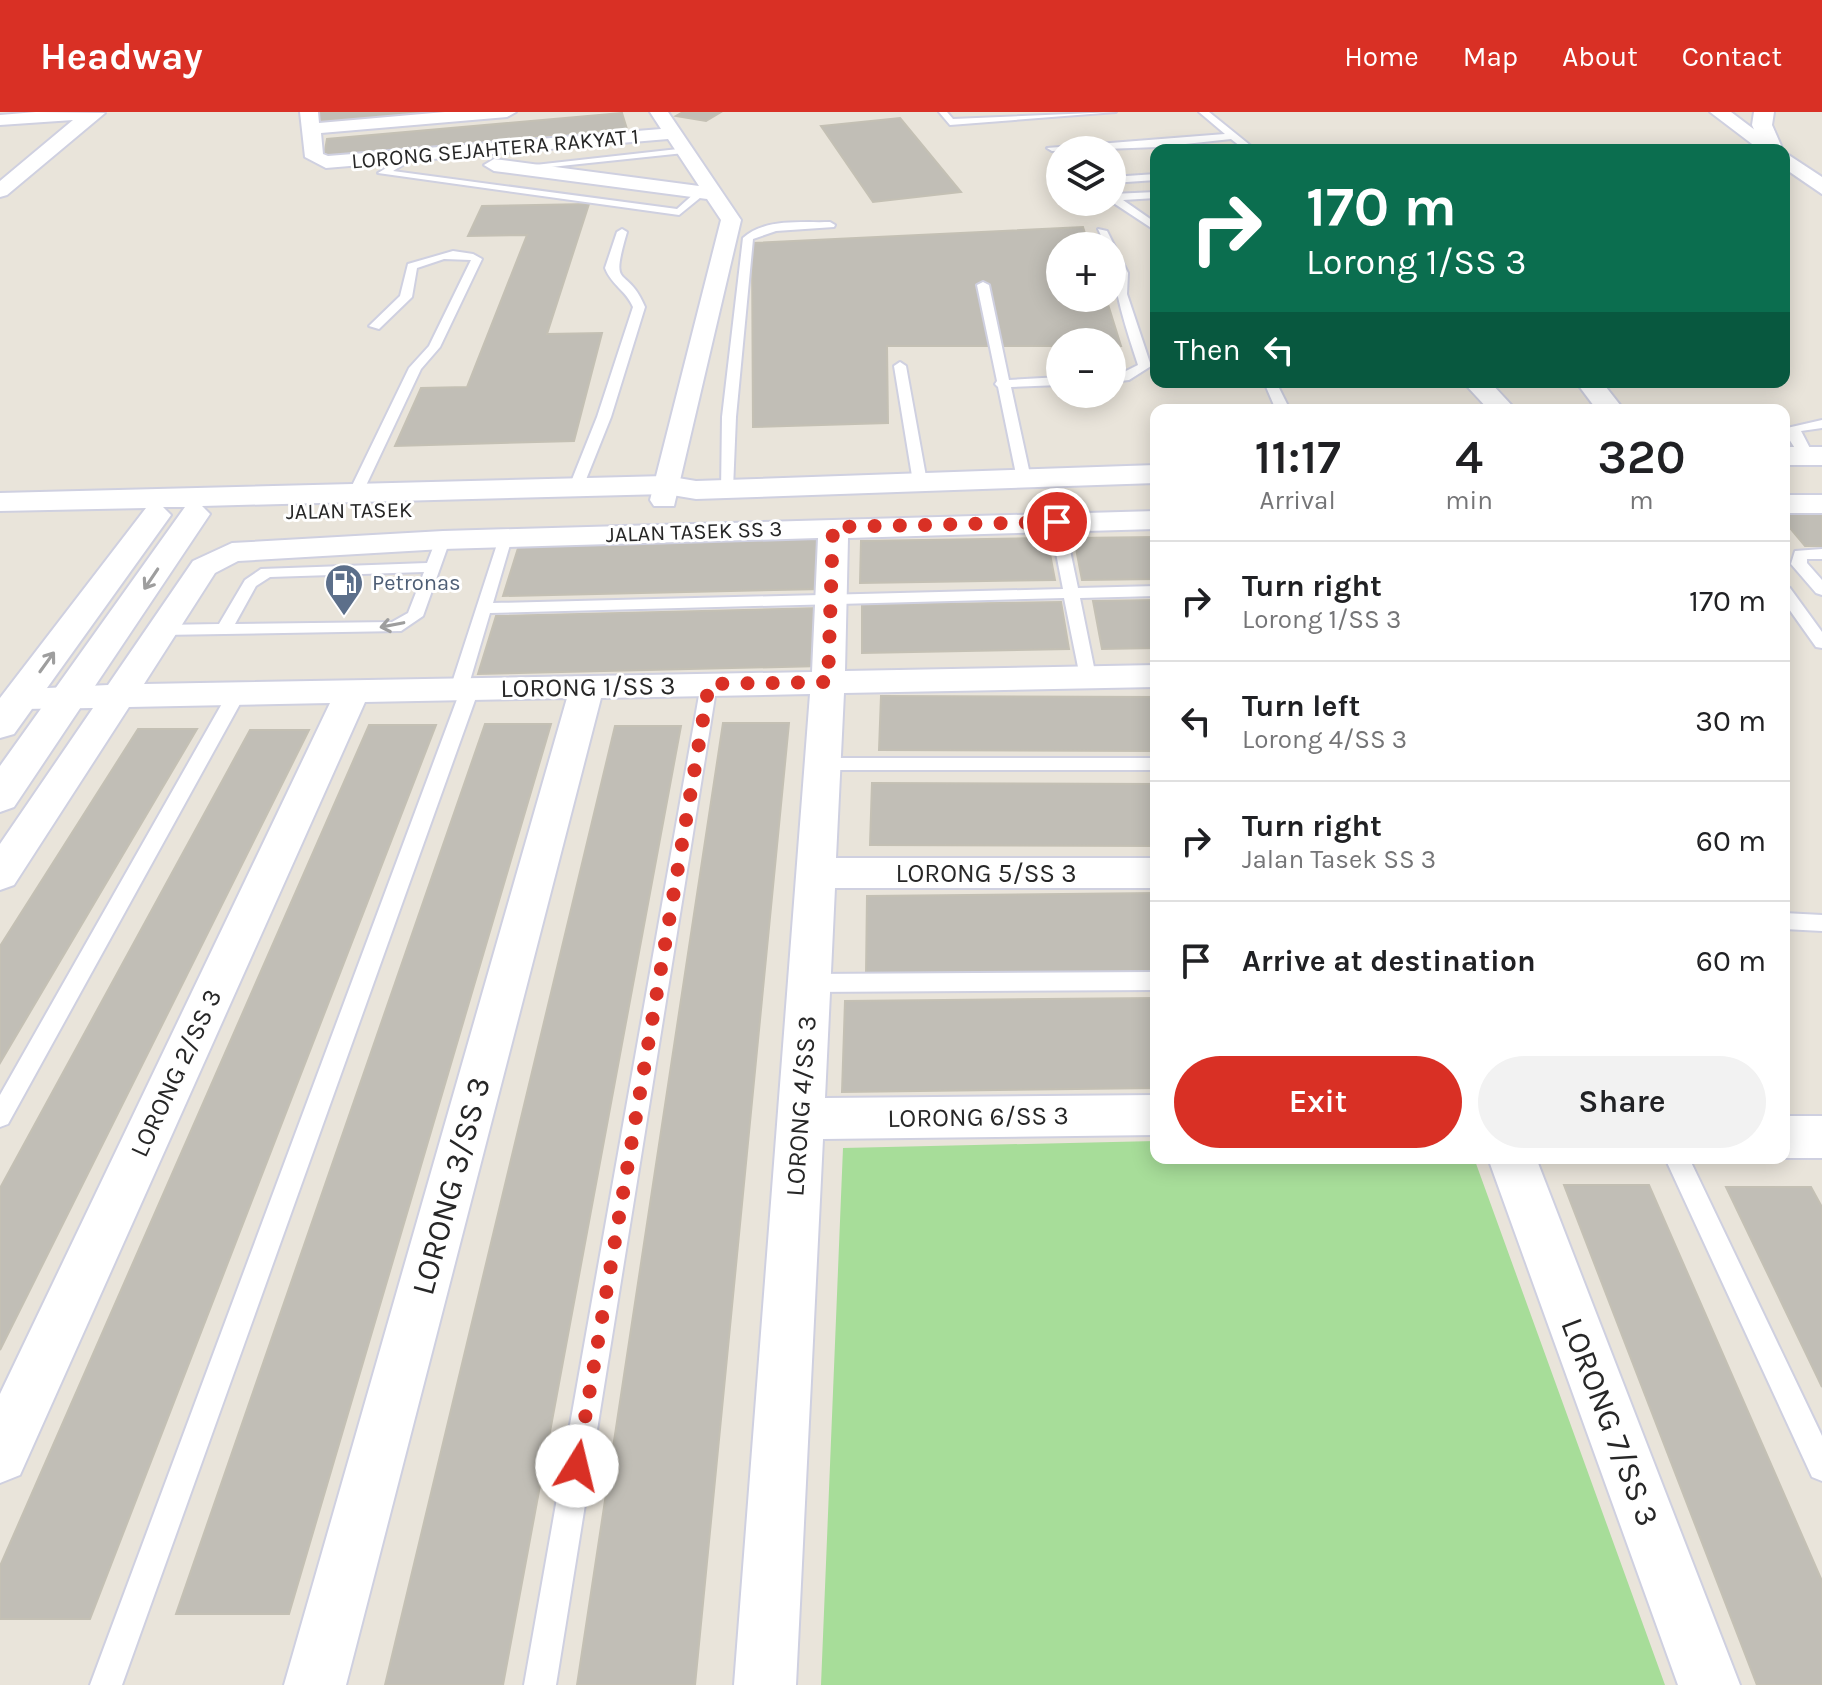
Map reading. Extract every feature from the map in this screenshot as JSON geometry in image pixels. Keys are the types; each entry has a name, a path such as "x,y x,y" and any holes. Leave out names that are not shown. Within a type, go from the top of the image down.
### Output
{"main road":[{"path":"1764,112 1762,125 1773,144"},
{"path":"1790,165 1822,187"},
{"name":"JALAN TASEK","path":"0,502 114,499 186,508 475,508 688,491 1150,474"},
{"name":"JALAN TASEK","path":"0,520 355,494 576,487 688,491"},
{"path":"114,499 186,508"},
{"path":"0,797 71,697 186,508"},
{"path":"10,711 186,508"}],"street":[{"path":"0,120 97,112"},
{"path":"0,191 97,112"},
{"path":"309,121 507,112"},
{"path":"659,112 707,194 731,220 688,491"},
{"path":"1719,112 1762,144"},
{"name":"LORONG SEJAHTERA RAKYAT 1","path":"309,121 317,161 678,142"},
{"path":"414,156 707,194"},
{"path":"1482,388 1497,404"},
{"path":"1594,388 1606,404"},
{"path":"1790,504 1822,504"},
{"path":"438,554 475,508"},
{"name":"JALAN TASEK SS 3","path":"161,630 204,567 232,552 438,554 505,538 1150,520"},
{"name":"LORONG 4/SS 3","path":"765,1685 828,682 833,527"},
{"path":"0,875 161,630"},
{"name":"LORONG 1/SS 3","path":"10,711 71,697 1150,676"},
{"name":"LORONG 3/SS 3","path":"315,1685 587,687"},
{"name":"LORONG 2/SS 3","path":"0,1455 353,691"},
{"name":"LORONG 5/SS 3","path":"816,873 1150,873"},
{"name":"LORONG 6/SS 3","path":"800,1119 1150,1115"},
{"path":"1790,1137 1822,1137"},
{"name":"LORONG 7/SS 3","path":"1514,1164 1709,1685"}],"lane":[{"path":"943,112 950,122 1158,144 1234,136"},
{"path":"1045,133 1112,112"},
{"path":"1203,112 1244,144"},
{"path":"513,168 678,142"},
{"path":"414,156 383,173 679,212 707,194"},
{"path":"1126,179 1150,177"},
{"path":"1126,196 1150,195"},
{"path":"1126,206 1150,222"},
{"path":"688,491 729,417 748,238 755,232 777,228 830,225"},
{"path":"576,487 611,396 639,307 632,290 616,281 611,268 622,232"},
{"path":"355,494 415,368 434,347 477,259 468,254 449,255 412,266 406,297 375,326"},
{"path":"983,285 1001,384 1024,479"},
{"path":"1126,309 1145,366 1126,376"},
{"path":"900,366 920,482"},
{"path":"1001,384 1046,382"},
{"path":"1804,456 1794,436 1794,428 1822,424"},
{"path":"1057,522 1088,677"},
{"path":"106,1685 464,689 483,608 505,538"},
{"path":"161,630 224,630 395,627 415,616 438,554 266,572 250,583 224,630"},
{"path":"1822,554 1800,554 1799,564 1822,590"},
{"path":"483,608 1150,591"},
{"path":"1790,599 1822,643"},
{"path":"540,1685 709,684"},
{"path":"0,1117 237,693"},
{"path":"823,764 1150,764"},
{"path":"1790,921 1822,923"},
{"path":"809,983 1150,981"},
{"path":"1680,1164 1822,1467"}],"green space":[{"path":"1150,1141 1150,1164 1476,1164 1665,1685 821,1685 843,1148"}],"building":[{"path":"319,112 435,112 316,121"},
{"path":"683,112 721,112 706,121 676,116"},
{"path":"622,113 627,129 324,156 327,139"},
{"path":"900,118 961,192 873,202 821,126"},
{"path":"589,204 547,334 602,333 574,441 395,446 421,388 467,387 527,235 468,236 482,206"},
{"path":"1083,227 1085,232 1046,232 1046,312 1110,312 1115,328 1046,328 1046,346 887,346 888,423 753,427 752,243"},
{"path":"1790,511 1822,511 1822,546 1805,546 1790,528"},
{"path":"1150,537 1150,579 1082,580 1074,538"},
{"path":"1047,538 1055,580 860,583 861,541"},
{"path":"825,539 824,589 503,596 519,545"},
{"path":"1150,600 1150,648 1102,649 1093,601"},
{"path":"1061,602 1069,649 862,653 862,605"},
{"path":"822,608 821,666 478,674 496,616"},
{"path":"881,696 1150,697 1150,751 879,750"},
{"path":"723,723 789,723 695,1685 577,1685"},
{"path":"485,724 551,724 289,1614 176,1614"},
{"path":"369,725 436,725 90,1619 0,1619 0,1566"},
{"path":"615,726 681,726 503,1685 385,1685"},
{"path":"138,729 197,729 0,1063 0,946"},
{"path":"250,730 309,730 0,1350 0,1188"},
{"path":"872,783 1150,784 1150,846 870,845"},
{"path":"1150,893 1150,971 866,974 867,896"},
{"path":"1150,998 1150,1088 842,1092 845,1001"},
{"path":"1564,1185 1649,1185 1822,1581 1822,1685 1757,1685"},
{"path":"1726,1187 1811,1187 1822,1207 1822,1387"}],"place":[{"name":"Petronas","path":"344,617"}],"route":[{"path":"577,1466 709,684 828,682 833,527 1057,522"}]}
